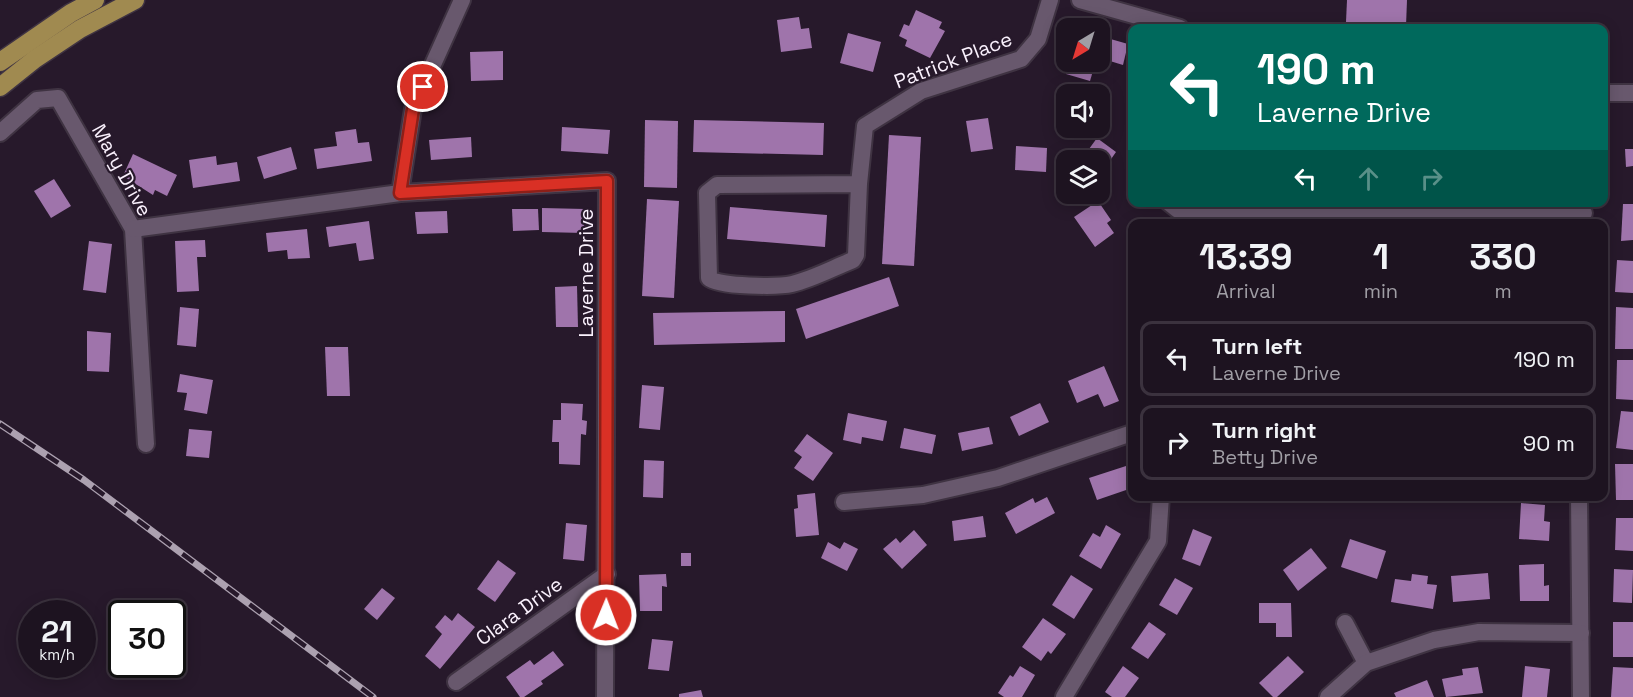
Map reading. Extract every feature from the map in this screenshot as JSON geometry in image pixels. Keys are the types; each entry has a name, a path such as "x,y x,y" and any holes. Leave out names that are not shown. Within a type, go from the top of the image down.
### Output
{"main road":[{"path":"0,62 70,13 95,0"},
{"path":"0,87 36,59 81,29 135,0"}],"street":[{"path":"400,193 413,109 462,0"},
{"name":"Patrick Place","path":"859,184 717,185 710,189 707,193 709,278 713,281 740,285 791,284 853,260 856,255 863,131 868,123 921,91 1021,59 1038,39 1050,0"},
{"path":"1080,0 1166,24"},
{"path":"1608,93 1633,93"},
{"name":"Mary Drive","path":"0,133 37,100 58,98 133,229 146,444"},
{"name":"Laverne Drive","path":"133,229 400,193 607,181 605,697"},
{"path":"1174,207 1178,210 1584,210"},
{"path":"844,502 923,495 999,478 1128,434"},
{"path":"1064,697 1158,541 1161,501"},
{"path":"1579,501 1581,697"},
{"name":"Clara Drive","path":"456,682 607,574"},
{"path":"1345,623 1366,663"},
{"path":"1328,697 1366,663 1434,640 1479,632 1581,633"}],"building":[{"path":"1347,0 1407,0 1406,24 1346,22"},
{"path":"916,10 942,22 939,28 945,31 930,58 905,46 907,40 899,36 904,24 909,26"},
{"path":"799,17 801,29 809,28 812,48 781,52 777,20"},
{"path":"848,33 881,42 873,72 840,63"},
{"path":"1110,39 1128,44 1123,65 1110,61"},
{"path":"503,51 503,80 471,81 470,52"},
{"path":"1067,72 1093,72 1090,81 1066,74"},
{"path":"988,118 993,149 971,152 966,121"},
{"path":"645,120 678,121 677,188 644,187"},
{"path":"694,120 824,123 823,155 693,152"},
{"path":"562,127 610,130 608,154 561,151"},
{"path":"356,129 358,143 369,142 372,161 317,169 314,149 337,146 335,132"},
{"path":"889,135 921,137 914,266 882,264"},
{"path":"471,137 472,157 431,160 429,140"},
{"path":"1097,138 1116,152 1110,161 1110,150 1088,150"},
{"path":"1016,146 1047,148 1046,172 1015,170"},
{"path":"291,147 297,169 264,179 257,157"},
{"path":"1625,149 1633,149 1633,166 1626,167"},
{"path":"133,154 177,175 167,196 155,190 153,195 123,176"},
{"path":"216,156 217,165 237,162 240,181 193,188 189,160"},
{"path":"54,179 71,206 51,218 34,191"},
{"path":"647,199 679,201 674,298 642,296"},
{"path":"1094,204 1100,204 1111,220 1107,223 1114,233 1095,247 1074,217"},
{"path":"1623,204 1633,204 1633,240 1621,241"},
{"path":"730,207 827,215 825,247 727,239"},
{"path":"542,208 585,209 584,233 542,232"},
{"path":"512,209 538,209 539,230 513,231"},
{"path":"447,211 448,233 417,234 415,212"},
{"path":"369,221 374,259 359,261 356,243 329,247 326,227"},
{"path":"307,229 310,258 288,259 287,250 268,252 266,233"},
{"path":"205,240 206,257 197,257 199,291 177,292 175,241"},
{"path":"89,241 112,244 106,293 83,290"},
{"path":"1617,260 1633,261 1633,293 1615,292"},
{"path":"889,277 899,306 806,339 796,309"},
{"path":"577,286 578,327 556,327 555,287"},
{"path":"180,307 199,309 196,347 177,345"},
{"path":"1616,307 1633,308 1633,349 1615,349"},
{"path":"785,311 785,342 654,345 653,313"},
{"path":"87,331 111,333 109,372 87,371"},
{"path":"325,347 348,347 350,396 327,396"},
{"path":"1617,360 1633,360 1633,400 1616,399"},
{"path":"1104,366 1119,401 1104,407 1098,394 1077,403 1068,381"},
{"path":"180,374 213,380 207,414 184,410 187,393 177,392"},
{"path":"642,385 664,387 660,430 639,428"},
{"path":"561,403 583,404 582,420 587,421 586,435 581,434 580,465 559,464 559,442 552,442 553,420 561,420"},
{"path":"1040,403 1049,422 1019,436 1010,417"},
{"path":"1621,411 1633,412 1633,450 1616,448"},
{"path":"848,413 887,421 883,441 862,437 861,444 843,440"},
{"path":"989,427 993,444 962,451 958,433"},
{"path":"904,428 936,435 932,454 900,448"},
{"path":"189,429 212,431 209,458 186,456"},
{"path":"807,434 833,453 813,481 794,468 802,457 794,451"},
{"path":"644,460 664,461 663,498 643,497"},
{"path":"1615,464 1633,464 1633,500 1616,500"},
{"path":"1126,466 1128,489 1097,500 1089,478"},
{"path":"815,493 819,535 796,537 794,509 798,508 797,495"},
{"path":"1047,497 1055,513 1016,534 1005,513 1033,498 1035,503"},
{"path":"1521,503 1545,505 1544,521 1550,522 1549,541 1519,539"},
{"path":"983,516 986,537 954,541 952,521"},
{"path":"1616,518 1633,518 1633,551 1615,550"},
{"path":"566,523 587,525 584,561 563,559"},
{"path":"1106,525 1121,534 1101,569 1079,556 1093,533 1100,537"},
{"path":"1193,529 1212,537 1200,566 1182,559"},
{"path":"914,530 927,545 902,569 883,549 896,538 900,543"},
{"path":"1350,539 1386,551 1377,579 1341,567"},
{"path":"828,542 840,549 844,542 858,549 847,571 821,558"},
{"path":"1311,548 1327,568 1298,591 1283,570"},
{"path":"681,553 691,553 691,566 681,566"},
{"path":"498,560 516,573 495,602 477,589"},
{"path":"1544,564 1544,586 1549,585 1549,601 1520,601 1519,565"},
{"path":"1614,569 1633,570 1632,603 1613,602"},
{"path":"1488,573 1490,599 1453,602 1451,576"},
{"path":"666,574 667,587 662,586 662,611 640,611 639,575"},
{"path":"1412,574 1428,576 1427,584 1437,585 1433,609 1391,602 1395,579 1411,581"},
{"path":"1071,575 1093,589 1074,619 1052,605"},
{"path":"1175,578 1193,588 1177,615 1159,605"},
{"path":"382,588 395,598 377,620 364,609"},
{"path":"1259,603 1291,603 1292,637 1276,637 1276,623 1259,623"},
{"path":"458,613 475,627 440,669 425,656 442,634 435,627 445,615 452,621"},
{"path":"1043,618 1066,634 1051,654 1048,651 1041,661 1022,647"},
{"path":"1149,622 1166,634 1148,659 1131,648"},
{"path":"1613,622 1633,622 1633,657 1613,657"},
{"path":"652,639 673,641 669,671 648,669"},
{"path":"553,651 564,665 541,681 543,684 524,697 520,697 506,677 530,660 534,665"},
{"path":"1288,656 1304,672 1277,697 1273,697 1259,683"},
{"path":"1020,666 1035,675 1022,697 1004,697 998,693 1010,675 1013,677"},
{"path":"1123,666 1139,678 1125,697 1112,697 1105,692"},
{"path":"1525,666 1550,669 1547,697 1522,697"},
{"path":"1478,667 1483,693 1446,697 1442,679 1463,675 1462,669"},
{"path":"1613,667 1633,668 1633,697 1611,697"},
{"path":"1427,680 1434,697 1396,697 1394,693"},
{"path":"701,690 703,697 679,697 679,694"}],"railway":[{"path":"0,424 84,480 373,697"}],"route":[{"path":"423,87 413,109 400,193 607,181 606,615"}]}
